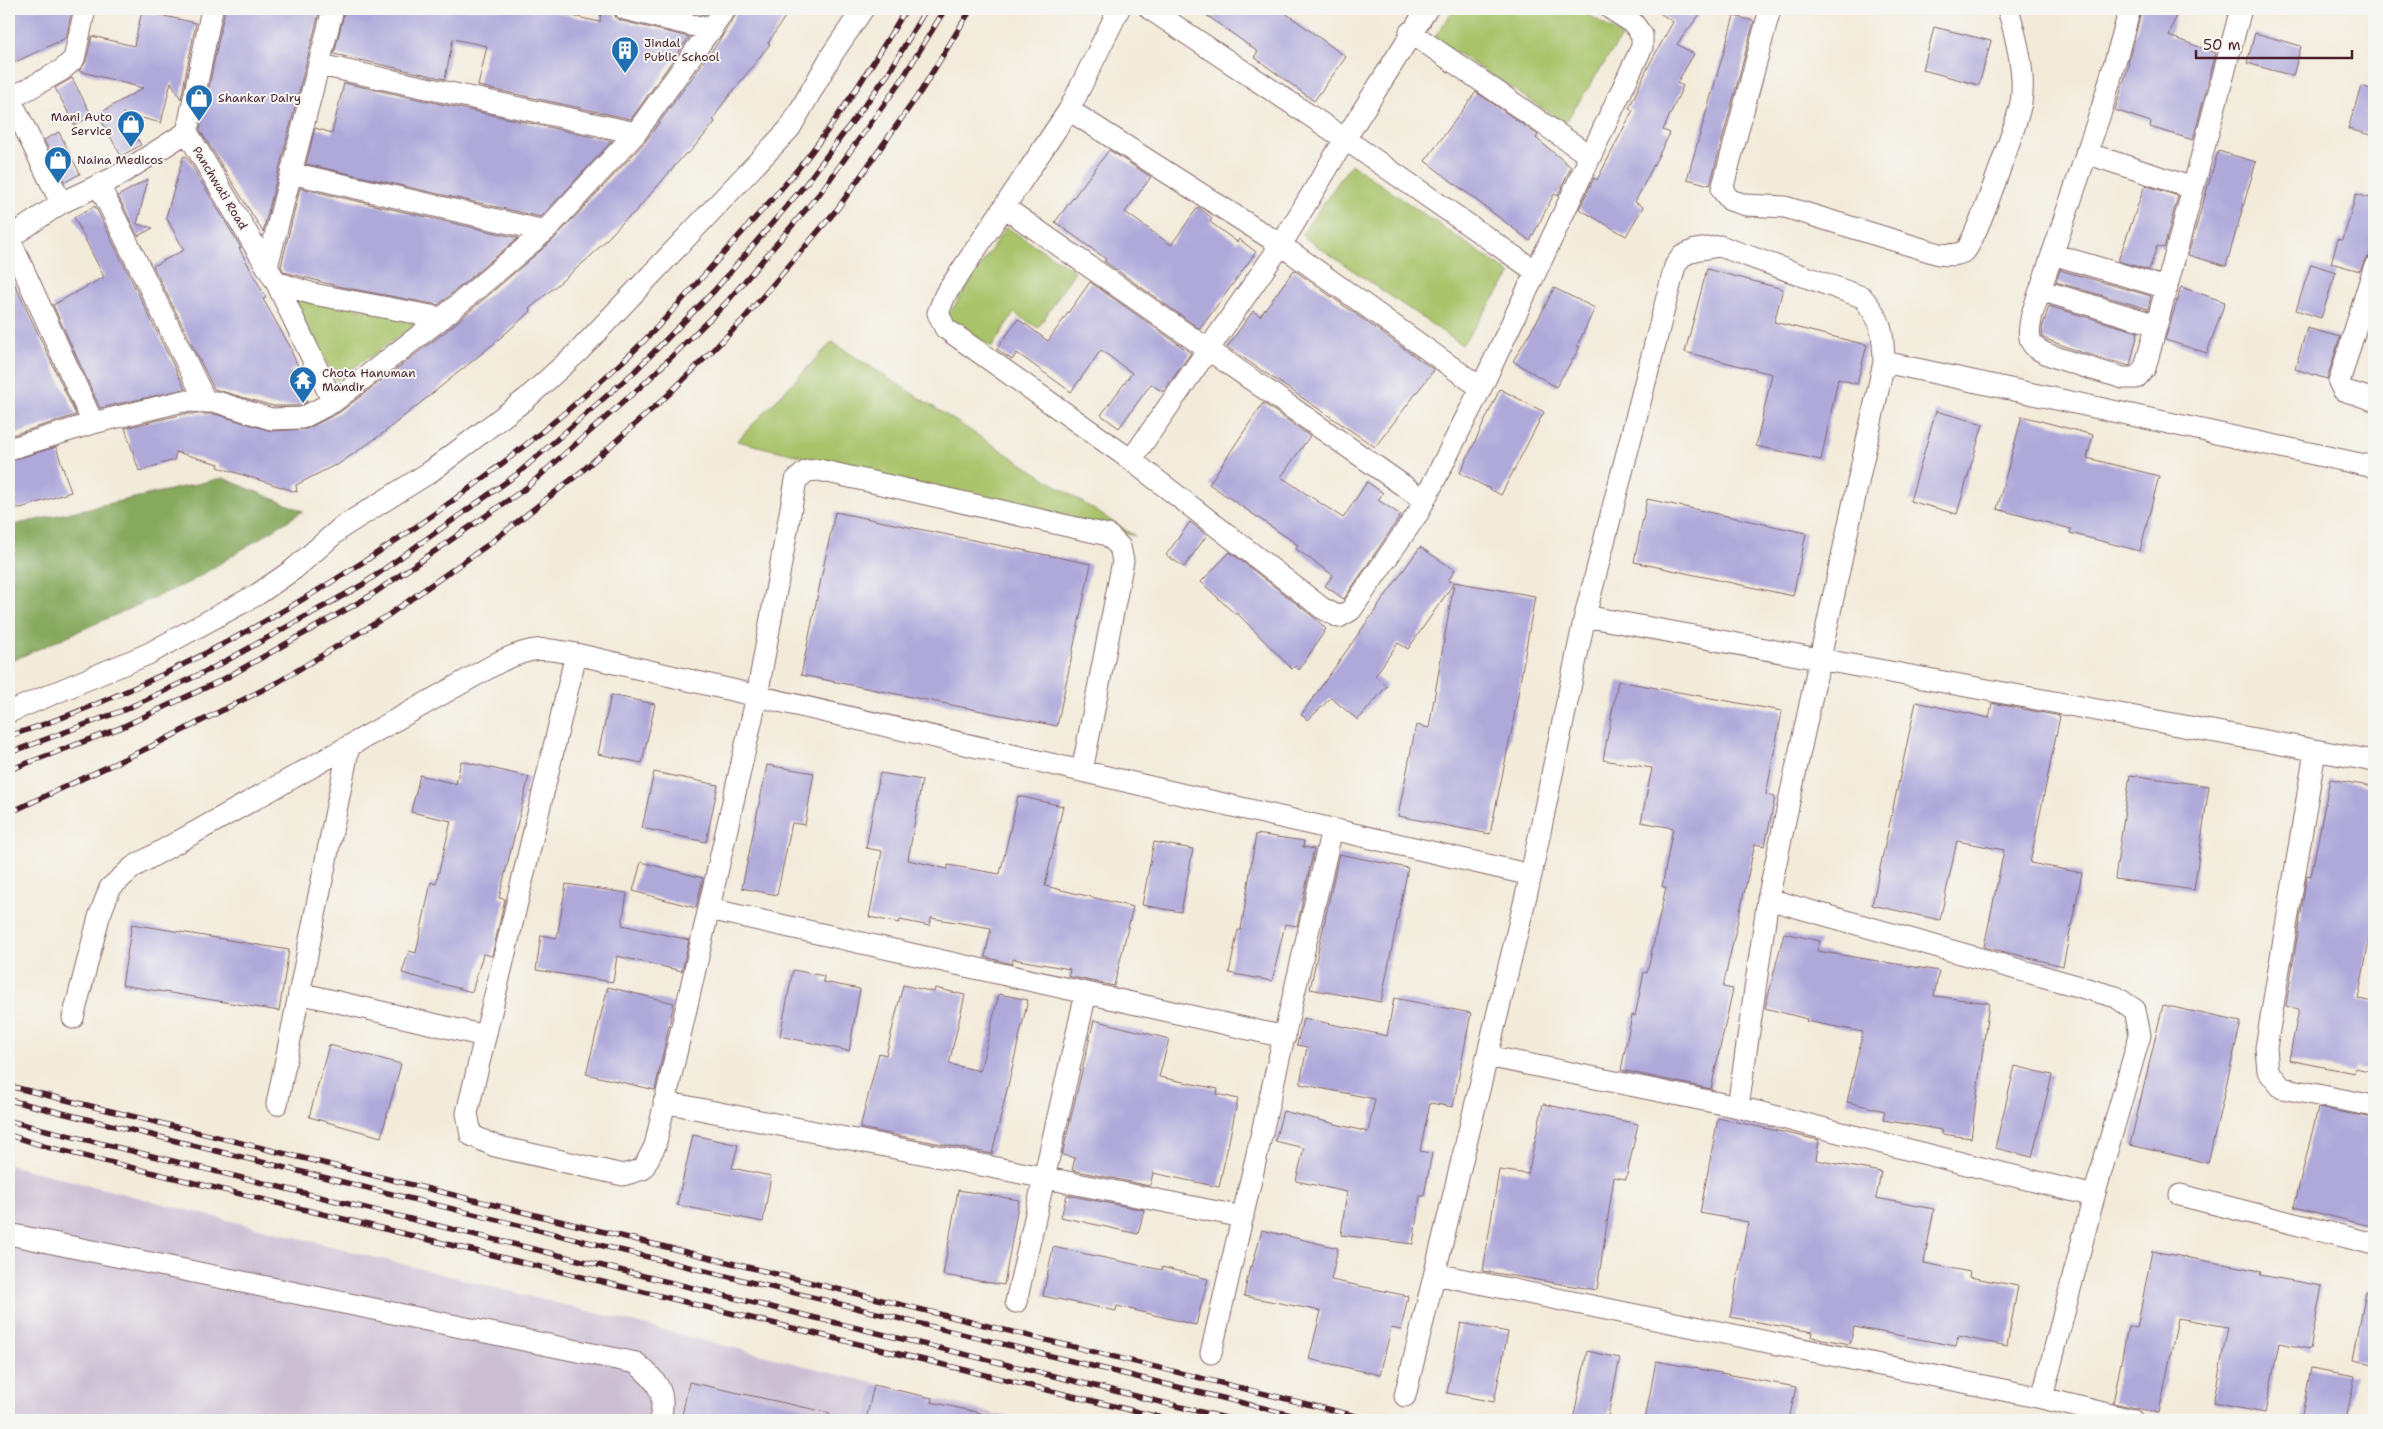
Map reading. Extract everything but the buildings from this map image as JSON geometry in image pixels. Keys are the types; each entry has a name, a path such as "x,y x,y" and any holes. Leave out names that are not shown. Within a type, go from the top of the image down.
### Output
{"street":[{"path":"61,203 10,98 62,70 74,59 85,9"},
{"path":"187,132 212,9"},
{"path":"333,9 291,173 272,275 349,301 442,318"},
{"path":"625,9 712,30"},
{"path":"9,449 93,423 183,401 217,402 271,419 302,418 333,402 442,318 545,231 636,133 712,30 725,9"},
{"path":"9,712 148,654 258,594 301,563 342,528 430,472 526,398 578,352 790,128 833,53 864,9"},
{"path":"1119,9 1069,110 945,295 938,313 945,328 1131,460 1322,608 1339,617 1351,610 1424,500 1481,388 1642,47 1642,35 1611,9"},
{"path":"1150,9 1345,139 1535,271"},
{"path":"1131,460 1281,245 1410,32 1427,9"},
{"path":"1770,9 1722,190 1730,200 1746,205 1785,207 1939,254 1952,256 1965,251 1978,229 2021,102 2022,78 2017,38 2008,9"},
{"path":"2130,9 2102,108 2032,314 2029,336 2034,347 2047,354 2123,378 2136,378 2145,368 2193,188 2234,10"},
{"path":"1410,32 1590,156"},
{"path":"320,65 636,133"},
{"path":"1069,110 1281,245 1481,388"},
{"name":"Panchwati Road","path":"9,238 61,203 99,185 187,132 272,275 333,402"},
{"path":"2086,154 2193,188"},
{"path":"291,173 545,231"},
{"path":"99,185 206,402"},
{"path":"1004,207 1424,500"},
{"path":"9,238 93,423"},
{"path":"1405,1396 1531,875 1585,616 1675,266 1682,256 1695,250 1720,246 1862,298 1873,310 1884,332 1884,362 1768,899 1738,1107"},
{"path":"2052,254 2167,288"},
{"path":"2374,268 2339,382 2343,390 2374,400"},
{"path":"2040,290 2157,325"},
{"path":"1884,362 2374,467"},
{"path":"576,654 467,1113 471,1135 495,1146 622,1175 643,1169 655,1146 757,696 796,480 807,471 819,470 1108,535 1120,547 1123,561 1082,771"},
{"path":"1585,616 2374,761"},
{"path":"73,1018 99,917 110,888 133,867 501,661 526,650 548,648 576,654 1531,875"},
{"path":"277,1104 349,746"},
{"path":"2315,751 2266,1048 2268,1071 2282,1088 2374,1106"},
{"path":"1211,1353 1332,829"},
{"path":"1768,899 2116,997 2135,1010 2140,1035 2094,1196 2042,1398"},
{"path":"709,909 1285,1037"},
{"path":"1016,1302 1086,992"},
{"path":"299,993 486,1036"},
{"path":"1487,1056 1738,1107 2094,1196"},
{"path":"664,1102 1243,1217"},
{"path":"2180,1195 2374,1244"},
{"path":"9,1234 636,1364 656,1380 663,1406 660,1420"},
{"path":"1435,1274 2042,1398 2132,1420"}],"shaded area":[{"path":"9,1165 1020,1420 9,1420"}],"green space":[{"path":"1454,9 1580,9 1622,36 1565,123 1434,38"},
{"path":"1351,164 1511,274 1462,345 1301,235"},
{"path":"1006,227 1075,271 1038,328 1014,313 992,347 946,318"},
{"path":"290,294 422,321 336,380"},
{"path":"832,342 1135,536 737,441"},
{"path":"223,478 303,511 192,581 9,662 9,526"}],"railway":[{"path":"9,736 80,711 149,681 183,665 283,611 416,527 501,465 542,432 650,335 785,184 839,115 906,9"},
{"path":"9,753 124,710 215,667 362,585 516,475 634,372 714,291 805,185 888,74 926,9"},
{"path":"9,770 120,728 224,679 370,596 526,488 647,381 726,303 820,193 901,81 945,9"},
{"path":"9,813 152,746 278,682 387,616 489,544 581,472 668,395 742,321 838,208 921,91 971,9"},
{"path":"9,1086 1372,1420"},
{"path":"9,1100 1312,1420"},
{"path":"9,1121 1234,1420"},
{"path":"9,1135 47,1147 1171,1420"}],"place":[{"name":"Jindal Public School","path":"625,74"},
{"name":"Shankar Dairy","path":"199,122"},
{"name":"Mani Auto Service","path":"131,148"},
{"name":"Naina Medicos","path":"58,184"},
{"name":"Chota Hanuman Mandir","path":"303,404"}]}
